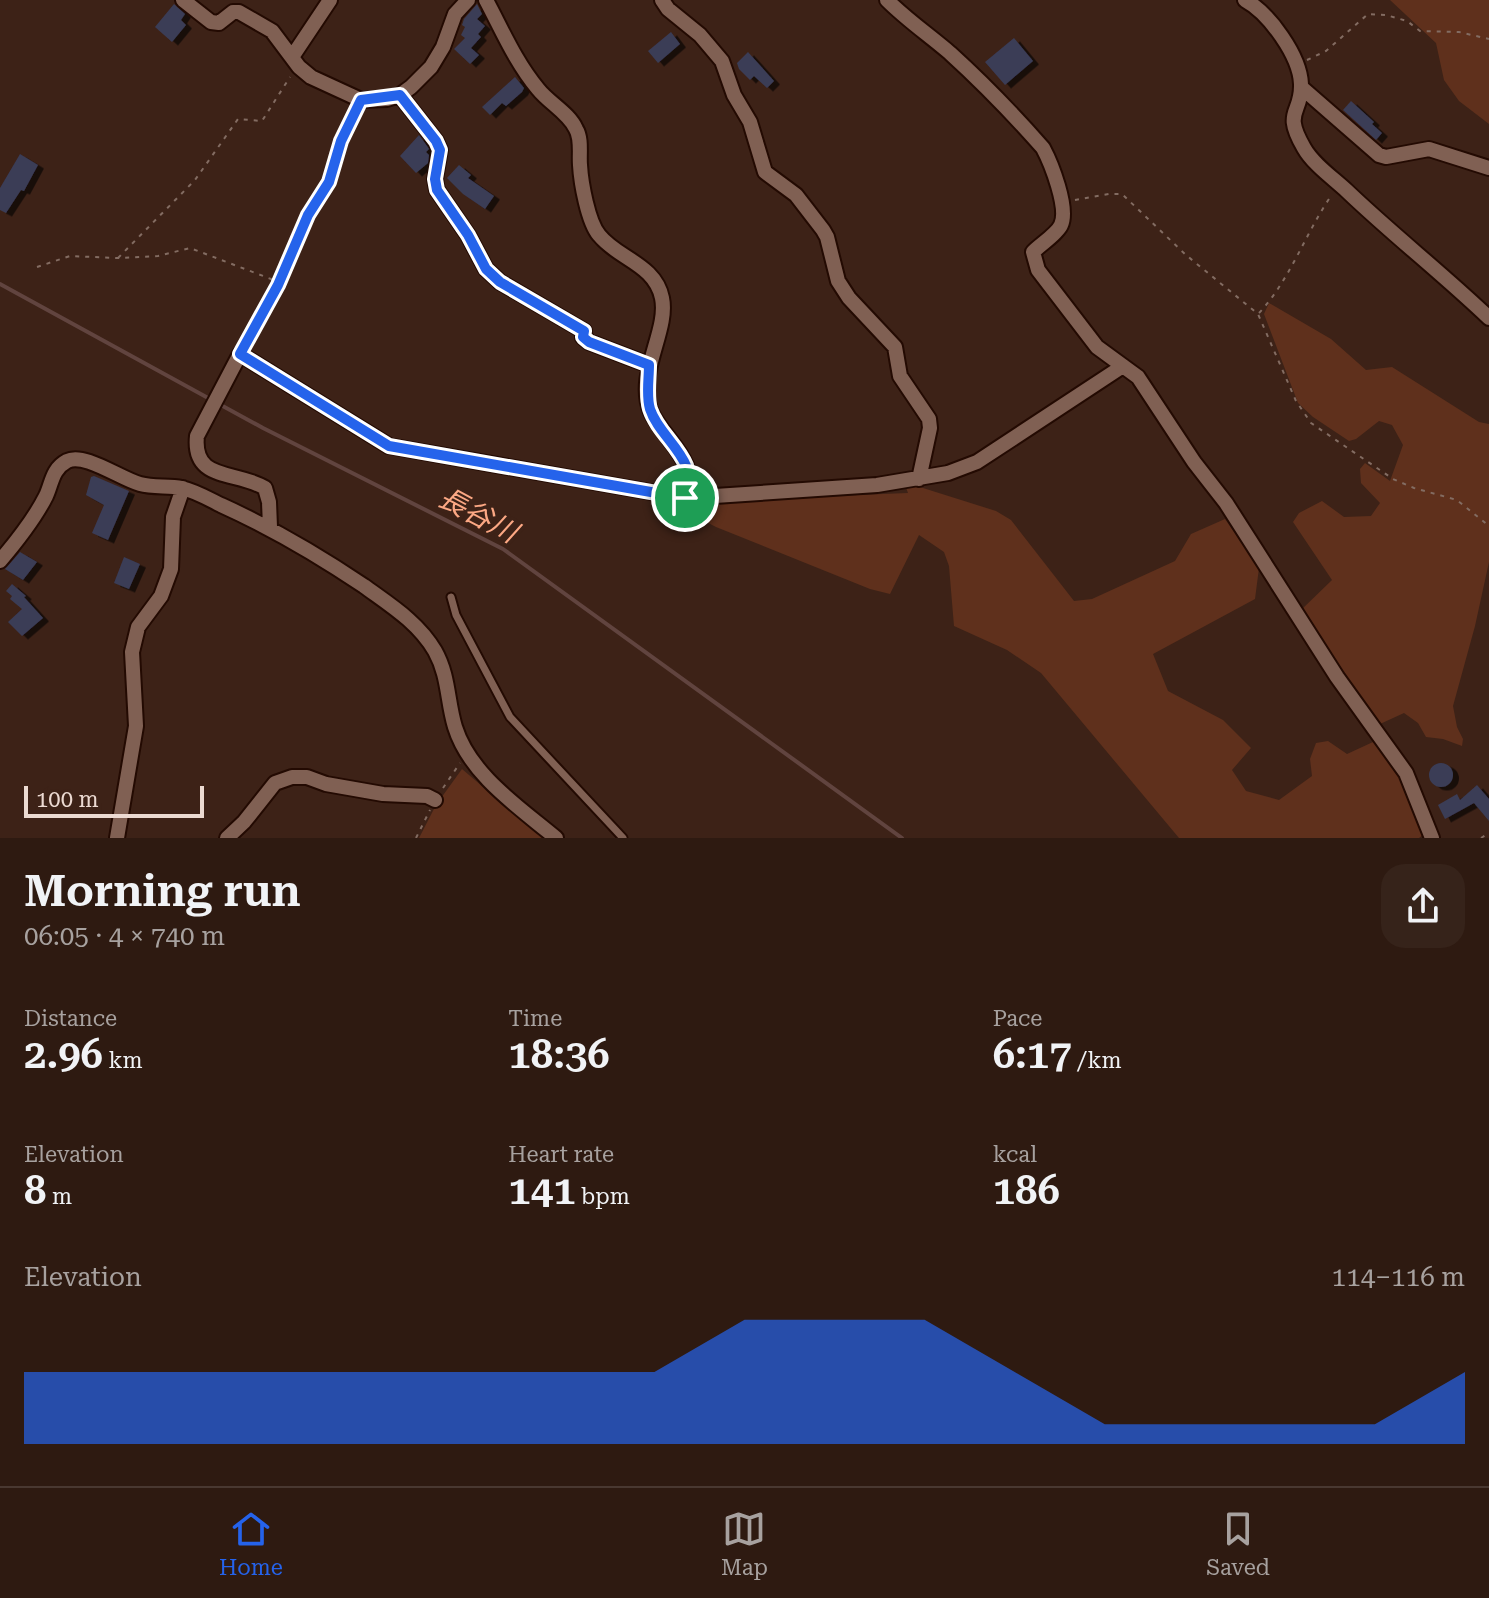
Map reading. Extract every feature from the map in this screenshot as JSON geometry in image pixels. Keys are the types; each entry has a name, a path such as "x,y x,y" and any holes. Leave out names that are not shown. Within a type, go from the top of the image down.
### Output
{"street":[{"path":"183,0 211,22 219,23 233,12 239,12 272,31 311,77 361,100 400,95 411,87 431,67 443,47 455,14 468,0"},
{"path":"296,62 330,0"},
{"path":"486,0 521,65 539,90 576,129 581,178 597,233 646,270 656,282 662,298 662,324 649,365 650,410 687,466 689,488 685,498"},
{"path":"662,0 668,9 700,35 722,61 734,95 750,122 765,172 796,195 823,230 838,281 849,298 895,347 900,376 929,419 930,428 919,479"},
{"path":"887,0 968,69 1043,148 1062,203 1061,226 1033,252 1038,270 1097,347 1138,377 1161,409 1194,462 1226,503 1337,677 1406,773 1432,838"},
{"path":"1245,0 1272,22 1298,65 1301,87 1292,118 1306,152 1489,318"},
{"path":"1301,87 1379,155 1386,157 1429,149 1489,168"},
{"path":"400,95 436,141 440,150 435,179 437,190 468,235 486,269 500,282 584,331 583,337 589,342 649,365"},
{"path":"270,527 265,488 244,478 213,472 200,461 196,451 197,436 236,360 389,446 685,498 877,485 948,473 977,462 1123,366"},
{"path":"0,561 19,539 46,495 52,475 70,459 81,459 142,484 183,488 270,527 397,609 417,627 436,653 444,672 455,728 467,753 501,792 556,838"},
{"path":"119,838 136,726 132,652 138,627 161,596 171,569 173,517 183,488"},
{"path":"227,838 275,783 292,777 307,777 326,784 383,794 427,796 435,800"}],"lane":[{"path":"451,597 456,615 510,717 623,838"}],"path":[{"path":"1298,65 1326,51 1368,14 1407,21 1420,31 1459,32 1487,38 1489,33"},
{"path":"118,258 195,180 238,119 262,121 296,62"},
{"path":"236,360 278,285 308,215 329,182 341,141 361,100"},
{"path":"1258,314 1271,299 1312,223 1339,184"},
{"path":"1062,203 1122,194 1186,255 1258,314 1296,401 1311,423 1393,479 1457,500 1489,526"},
{"path":"37,267 70,256 158,256 190,248 271,279 278,285"},
{"path":"1481,838 1489,833"}],"shaded area":[{"path":"1390,0 1489,0 1489,124 1459,101 1444,80 1436,43"},
{"path":"1269,303 1331,339 1366,370 1392,367 1479,422 1489,424 1489,562 1453,706 1463,739 1462,746 1426,737 1418,723 1404,713 1380,724 1299,612 1332,580 1293,522 1299,513 1322,501 1344,517 1371,516 1380,503 1361,483 1360,469 1365,463 1390,481 1403,445 1392,425 1379,421 1349,441 1298,403 1264,314"},
{"path":"904,482 996,511 1011,520 1074,601 1092,599 1175,561 1191,534 1225,519 1259,568 1255,599 1153,654 1168,691 1223,720 1251,748 1232,770 1246,791 1279,800 1312,776 1310,759 1316,743 1328,741 1347,754 1373,742 1402,777 1424,834 1419,838 1179,838 1041,673 1007,650 954,626 949,566 944,552 919,535 890,594 870,589 716,527 689,513 704,501 908,493"},
{"path":"462,769 543,838 419,838 436,805"}],"building":[{"path":"174,4 185,14 181,20 186,25 172,42 155,27"},
{"path":"477,4 482,14 477,19 485,26 478,34 481,37 471,48 479,55 470,64 454,49 465,38 461,35 465,27 462,25 464,19"},
{"path":"671,32 680,44 658,63 648,51"},
{"path":"1014,38 1033,61 1005,85 985,62"},
{"path":"748,52 774,81 767,88 754,76 750,80 739,69 737,63"},
{"path":"515,77 524,88 522,92 506,106 502,103 490,115 482,107"},
{"path":"1351,101 1382,133 1376,140 1343,110"},
{"path":"419,135 429,149 426,152 429,155 428,163 416,173 400,156"},
{"path":"20,154 38,165 24,191 21,190 6,213 0,210 0,188"},
{"path":"459,165 471,175 468,178 494,196 485,209 447,178"},
{"path":"94,476 129,491 108,540 92,533 104,505 86,495"},
{"path":"20,552 37,562 23,580 5,569"},
{"path":"124,557 140,564 129,589 114,583"},
{"path":"12,584 43,618 22,636 8,622 22,609 6,591"},
{"path":"1441,763 1450,766 1453,775 1450,784 1441,787 1432,784 1429,775 1432,766"},
{"path":"1477,785 1489,799 1489,821 1474,803 1445,819 1438,805 1457,794 1460,800"}],"waterway":[{"name":"長谷川","path":"0,284 263,428 503,549 902,838"}],"route":[{"path":"400,95 436,141 440,150 435,171 437,190 468,235 486,269 500,282 584,331 583,337 589,342 649,365 650,410 687,466 689,488 685,498 389,446 240,354 278,285 308,215 329,182 341,141 361,100 400,95"}]}
